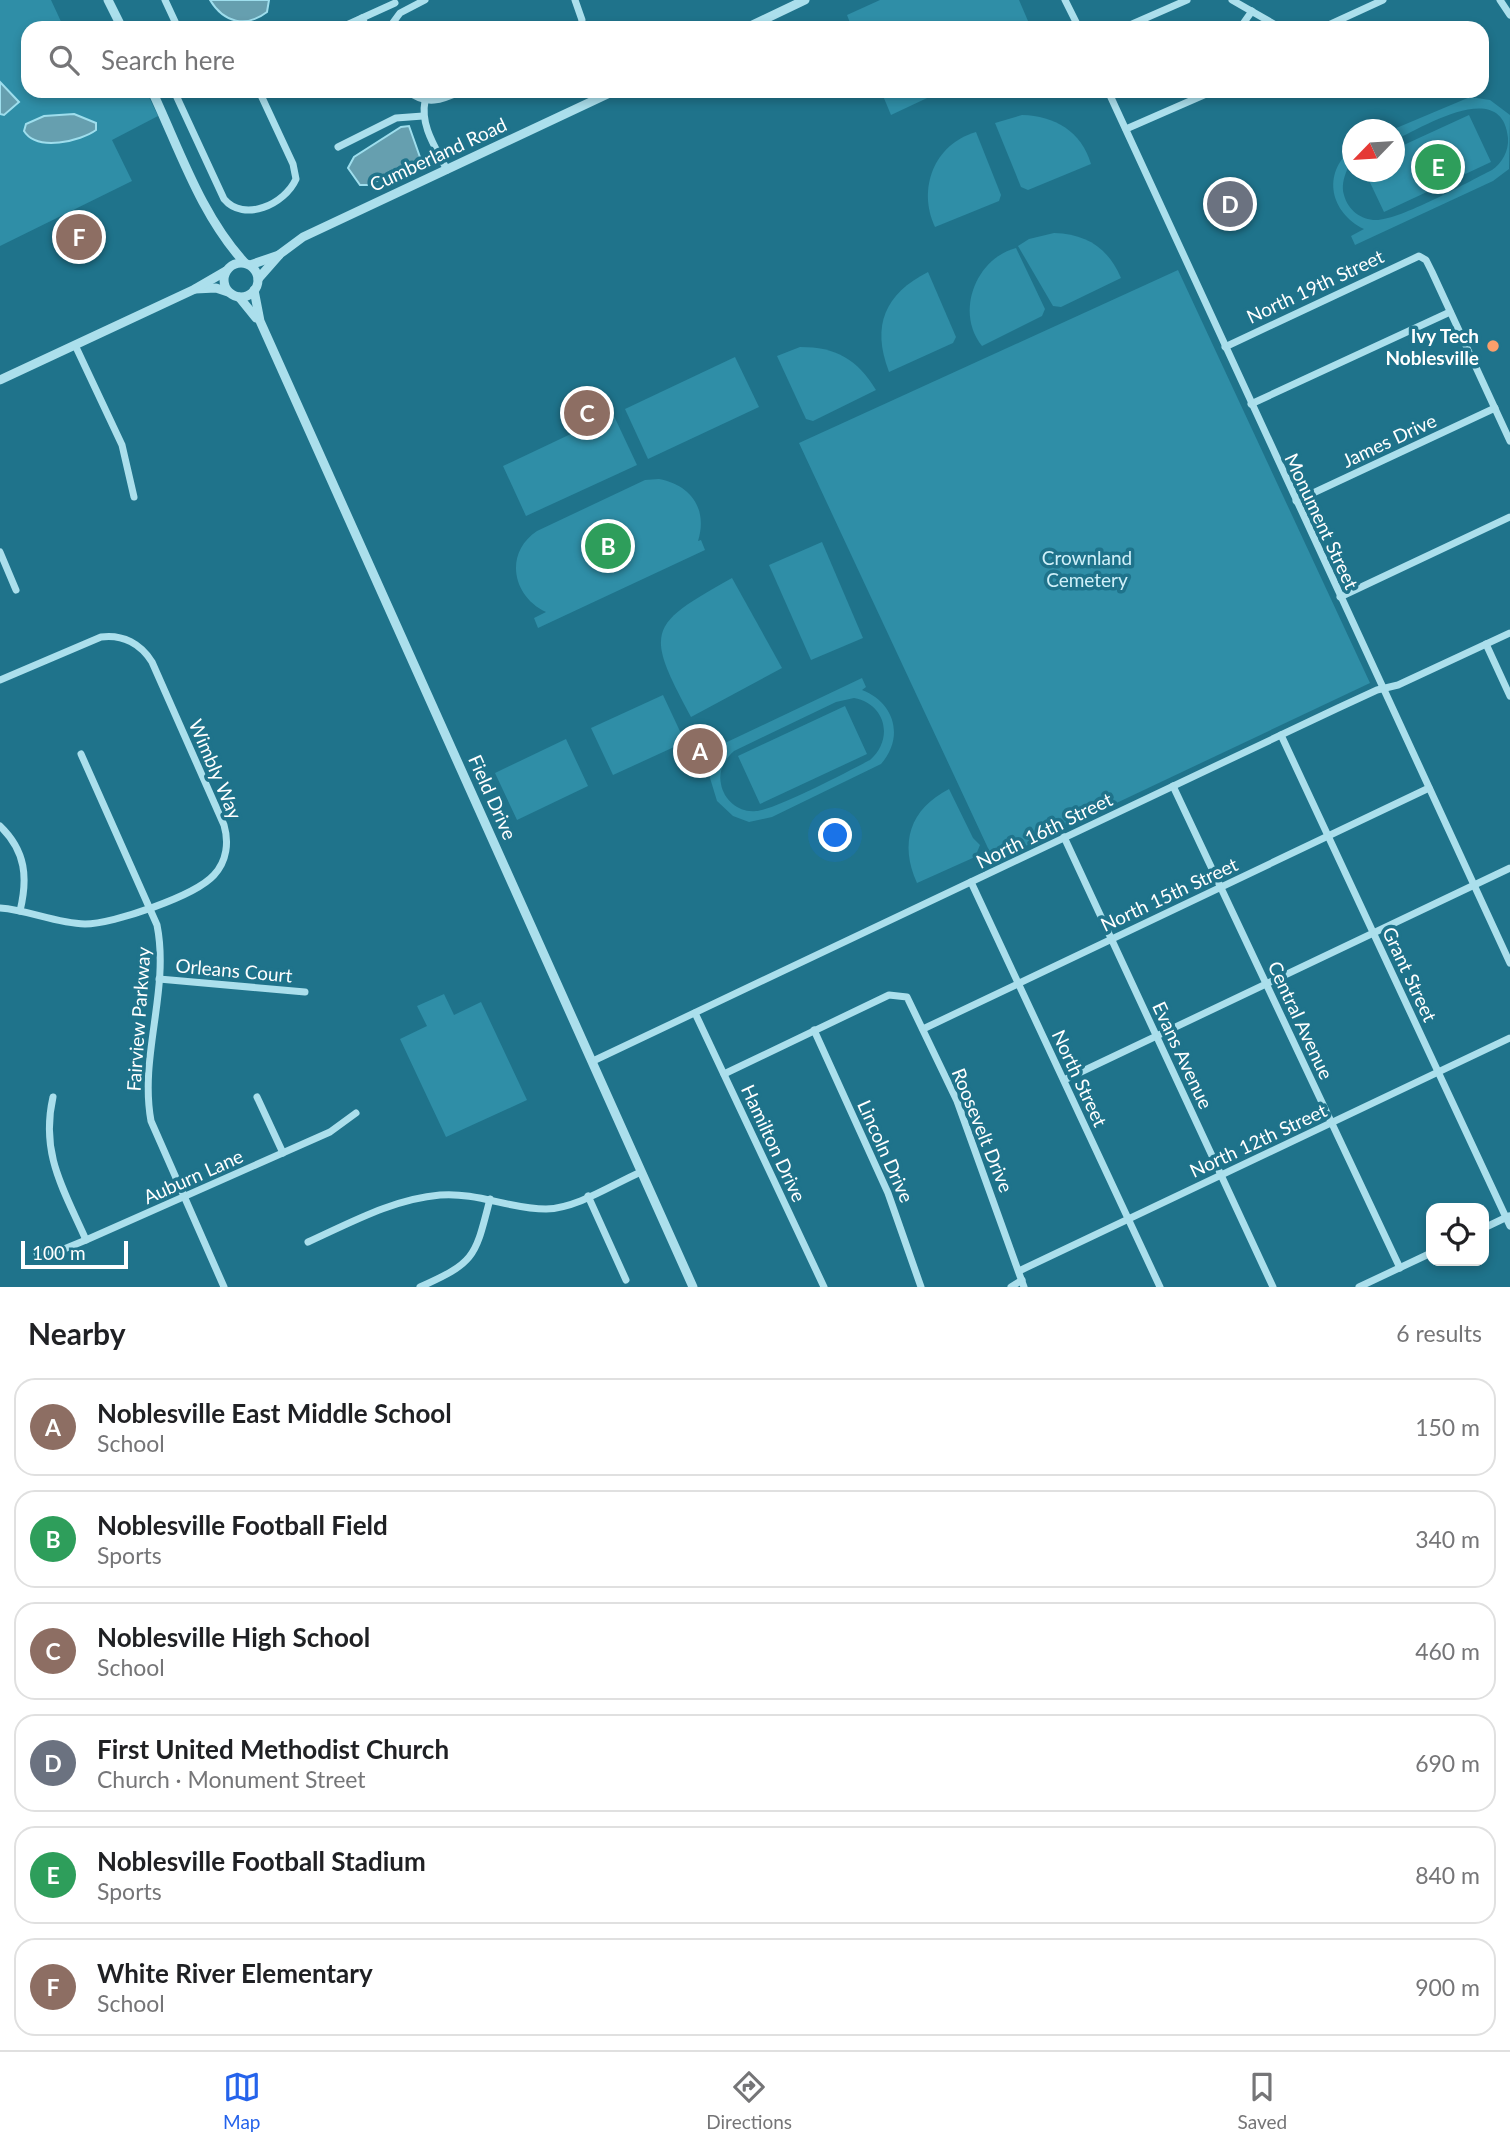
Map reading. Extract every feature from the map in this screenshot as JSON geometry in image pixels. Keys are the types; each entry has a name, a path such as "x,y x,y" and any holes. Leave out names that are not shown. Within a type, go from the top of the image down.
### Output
{"street":[{"path":"108,0 118,21"},
{"path":"164,0 174,21"},
{"path":"394,21 400,13 425,0"},
{"path":"575,0 582,21"},
{"path":"761,21 805,0"},
{"path":"1065,0 1076,21"},
{"path":"1139,21 1187,0"},
{"path":"1232,0 1269,21"},
{"path":"1337,21 1383,0"},
{"path":"1500,0 1510,15"},
{"path":"355,21 394,1 400,13"},
{"path":"1245,21 1252,11"},
{"path":"155,98 225,242 258,279 254,290 260,321"},
{"path":"177,98 224,199 237,210 250,211 284,196 296,179 293,164 262,98"},
{"path":"420,98 425,101 443,98"},
{"name":"Cumberland Road","path":"258,279 280,254 303,237 599,98"},
{"name":"Monument Street","path":"1111,98 1510,963"},
{"path":"1126,129 1197,98"},
{"path":"425,101 423,116 447,170"},
{"path":"338,146 396,118 423,116"},
{"path":"225,242 228,269 223,282 228,292"},
{"name":"Cumberland Road","path":"247,264 280,254"},
{"name":"North 19th Street","path":"1225,346 1419,256 1428,263 1450,312"},
{"path":"0,380 195,289 228,269 247,264"},
{"path":"195,289 216,288 239,297 260,321"},
{"path":"239,297 254,290"},
{"path":"1251,404 1450,312 1510,441"},
{"name":"Field Drive","path":"260,321 693,1287"},
{"path":"75,345 122,445 134,497"},
{"name":"James Drive","path":"1296,501 1495,408"},
{"path":"1340,597 1510,517"},
{"path":"0,552 16,590"},
{"name":"North 16th Street","path":"593,1061 1281,735 1510,633"},
{"name":"Wimbly Way","path":"0,680 93,639 119,637 138,646 152,663 227,834 226,852 214,875 196,887 124,918 88,924 65,922 0,908"},
{"path":"1486,644 1510,696"},
{"name":"Grant Street","path":"1281,735 1510,1226"},
{"name":"Fairview Parkway","path":"81,754 150,907 160,946 149,1108 154,1130 224,1287"},
{"name":"Central Avenue","path":"1173,786 1399,1268"},
{"name":"North 15th Street","path":"923,1029 1429,788"},
{"path":"0,827 12,839 24,869 25,891 20,911"},
{"name":"Evans Avenue","path":"1065,837 1273,1287"},
{"path":"1063,1080 1510,868"},
{"name":"North Street","path":"971,882 1160,1287"},
{"name":"Orleans Court","path":"159,979 305,992"},
{"name":"Roosevelt Drive","path":"814,1030 889,995 899,994 909,1000 961,1112 1021,1279"},
{"name":"Hamilton Drive","path":"695,1013 824,1287"},
{"path":"724,1074 814,1030"},
{"name":"Lincoln Drive","path":"814,1030 888,1193 921,1287"},
{"name":"North 12th Street","path":"1011,1287 1129,1219 1510,1038"},
{"path":"53,1097 48,1130 50,1154 86,1240"},
{"path":"257,1097 283,1153"},
{"name":"Auburn Lane","path":"37,1253 64,1249 184,1197 330,1132 356,1113"},
{"path":"308,1242 406,1201 443,1195 490,1199 546,1209 563,1206 641,1172"},
{"path":"588,1195 626,1280"},
{"path":"420,1287 455,1271 470,1259 478,1243 490,1199"},
{"path":"1489,1226 1508,1217"},
{"path":"1359,1287 1426,1255"}],"green space":[{"path":"0,0 51,0 61,21 21,21 21,98 149,98 158,116 112,140 132,181 0,246"},
{"path":"880,0 1019,0 1028,21 849,21 847,15"},
{"path":"884,98 927,98 891,115"},
{"path":"1468,98 1490,100 1510,115 1509,169 1493,181 1355,245 1351,236 1364,229 1344,213 1334,192 1333,181 1342,159 1343,189 1349,205 1365,218 1376,220 1401,214 1434,200 1492,170 1502,160 1508,138 1503,120 1492,111 1477,109 1441,118 1405,135 1405,124"},
{"path":"1022,115 1045,118 1065,128 1081,143 1091,164 1028,190 1021,187 995,123"},
{"path":"1469,115 1491,162 1384,212 1370,182 1405,182 1405,144"},
{"path":"976,132 1001,195 999,201 935,227 928,198 933,170 949,147"},
{"path":"1054,233 1077,236 1095,245 1110,258 1121,278 1061,307 1053,306 1018,246 1029,239"},
{"path":"1016,248 1045,309 1042,316 982,346 974,333 970,318 973,289 990,263"},
{"name":"Crownland Cemetery","path":"1178,270 1370,683 994,861 799,443"},
{"path":"928,272 956,337 953,343 889,372 881,340 886,313 901,290"},
{"path":"800,347 824,349 844,357 861,370 876,390 813,421 806,419 777,356"},
{"path":"735,357 759,407 648,459 625,409"},
{"path":"613,414 637,465 526,516 503,466"},
{"path":"659,479 680,487 694,500 701,519 698,541 701,540 705,550 538,628 534,618 546,612 526,596 516,574 516,562 527,540 537,531 645,480"},
{"path":"822,542 863,638 811,660 769,565"},
{"path":"732,578 782,668 691,717 666,665 661,647 662,632 684,607"},
{"path":"862,678 866,687 862,690 882,703 892,721 894,732 893,743 881,764 772,817 749,822 733,816 717,801 710,778 714,760 710,761 706,752","holes":["854,698 865,702 879,715 884,733 878,752 870,760 765,809 744,810 725,796 720,774 734,751 836,702"]},
{"path":"663,695 685,742 613,775 591,728"},
{"path":"845,706 867,754 760,804 738,756"},
{"path":"566,739 588,786 517,820 495,773"},
{"path":"949,789 973,838 980,845 975,857 917,883 909,854 912,828 925,806"},
{"path":"444,994 454,1015 481,1002 527,1100 446,1137 400,1039 427,1026 417,1006"}],"shaded area":[{"path":"210,0 269,0 267,12 251,20 236,21 222,14"},
{"path":"0,82 19,102 4,115 0,114"},
{"path":"74,114 96,123 96,130 70,141 49,143 30,137 24,131 26,124 44,116"},
{"path":"409,126 421,160 368,185 360,185 348,168 354,157 401,127"}],"place":[{"name":"Noblesville Football Stadium","path":"1438,167"},
{"name":"First United Methodist Church","path":"1230,204"},
{"name":"White River Elementary","path":"79,237"},
{"name":"Ivy Tech Noblesville","path":"1493,346"},
{"name":"Noblesville High School","path":"587,413"},
{"name":"Noblesville Football Field","path":"608,546"},
{"name":"Noblesville East Middle School","path":"700,751"}]}
